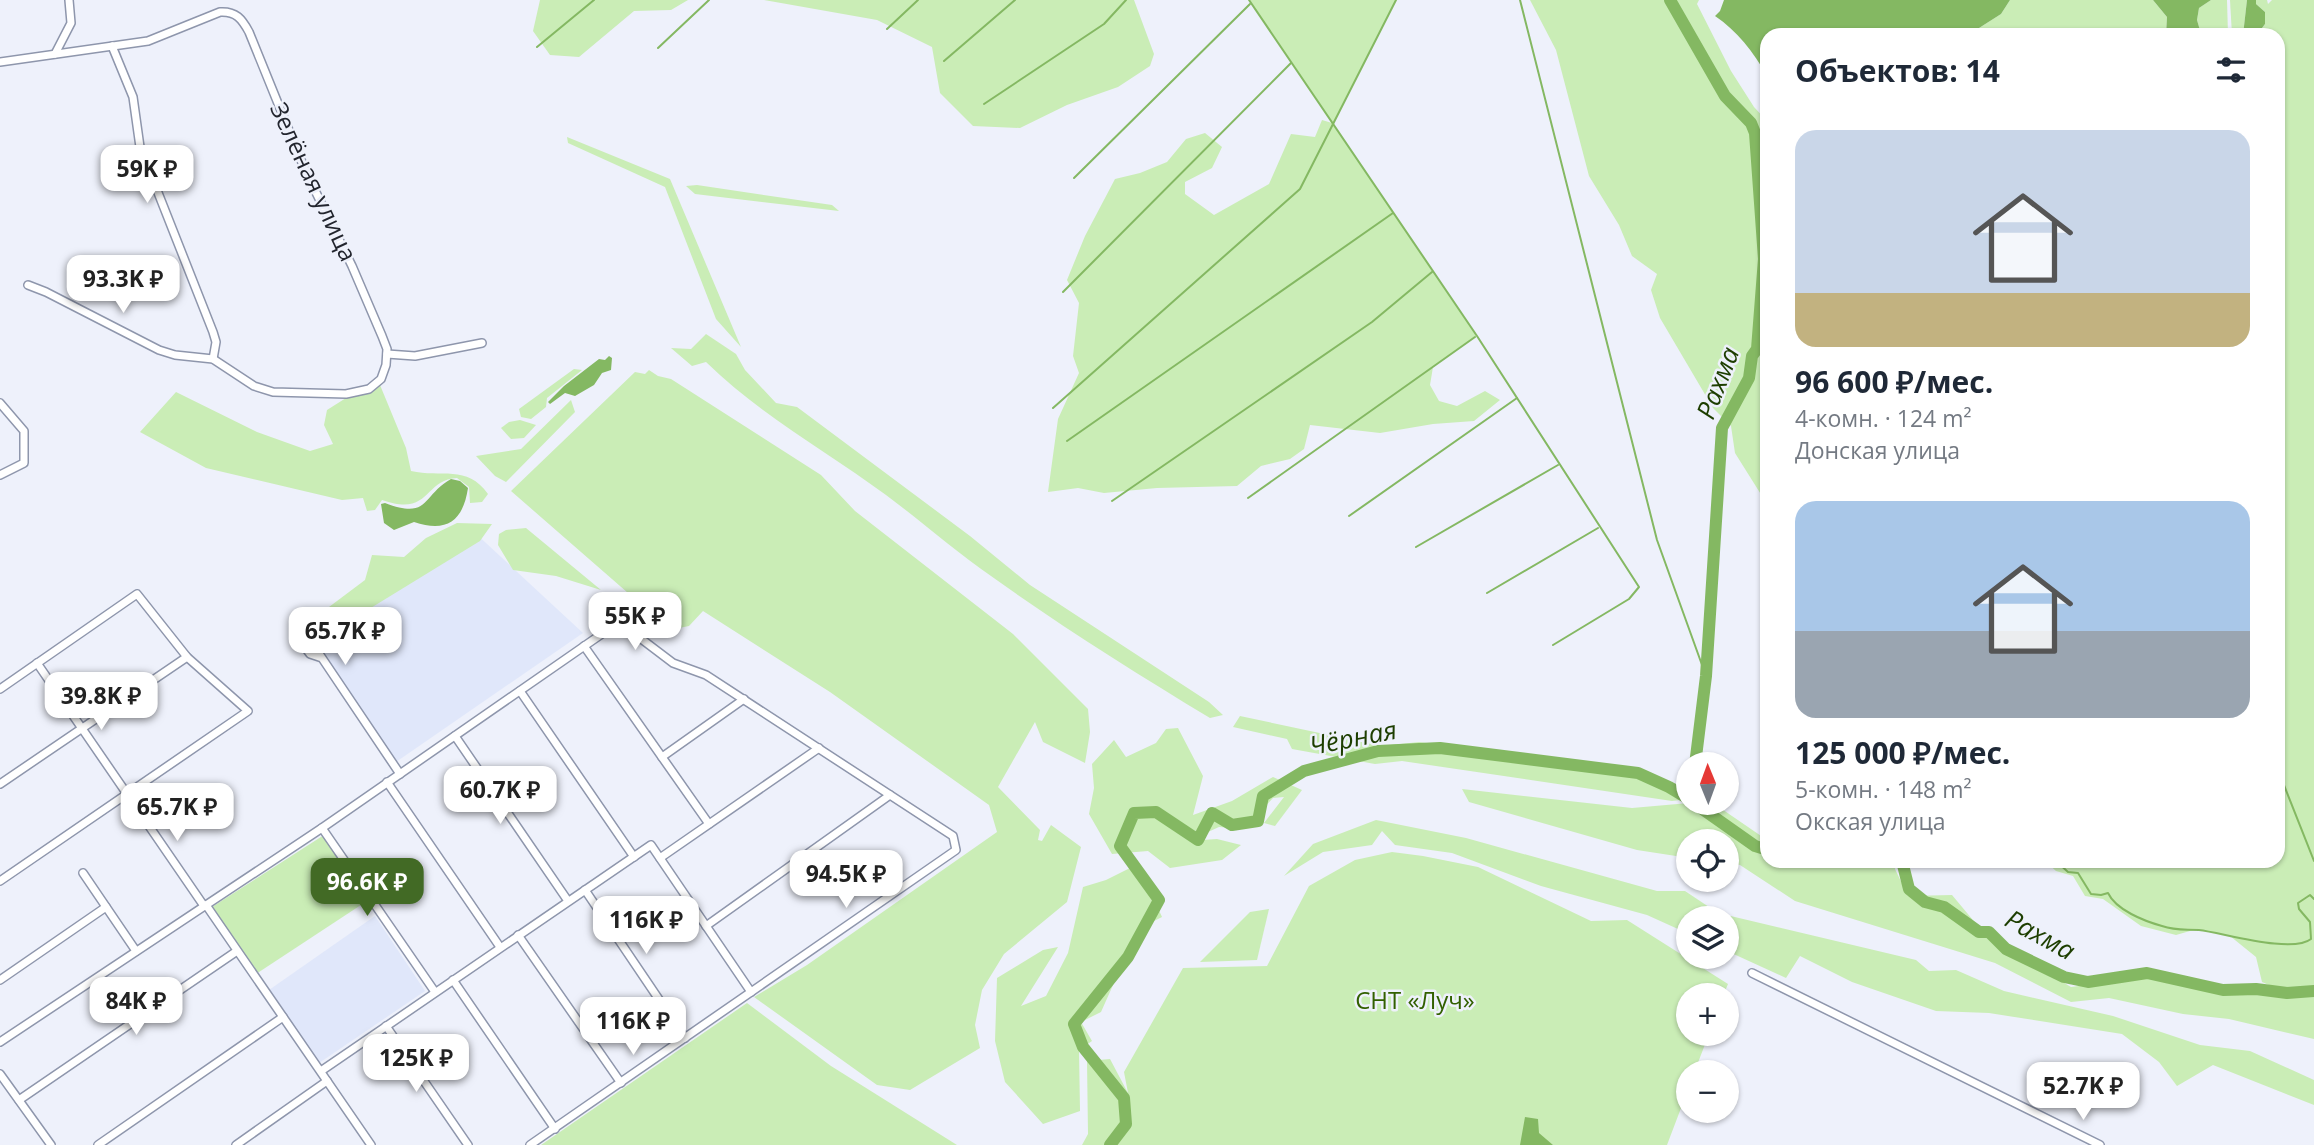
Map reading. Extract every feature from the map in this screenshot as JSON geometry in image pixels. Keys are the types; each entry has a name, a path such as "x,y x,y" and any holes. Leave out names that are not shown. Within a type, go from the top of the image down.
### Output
{"street":[{"path":"55,54 71,23 69,0"},
{"name":"Зелёная улица","path":"112,46 148,41 220,12 228,11 238,16 248,32 285,125 352,266 382,336 387,357"},
{"path":"0,62 112,46 134,97 140,148 213,332 216,342 214,359"},
{"path":"28,285 159,350 175,355 214,359 263,391 346,394 369,389 381,380 387,357 415,356 482,343"},
{"path":"0,403 24,431 24,463 0,475"},
{"path":"0,689 137,594 187,657 248,711 0,881"},
{"path":"0,1042 322,828 619,622 673,663 706,674 953,836 957,850 530,1145"},
{"path":"584,646 709,824"},
{"path":"0,784 187,657"},
{"path":"323,657 400,774"},
{"path":"37,663 371,1145"},
{"path":"520,691 634,857"},
{"path":"662,757 744,699"},
{"path":"455,736 568,901"},
{"path":"660,858 819,748"},
{"path":"387,782 500,947"},
{"path":"706,926 890,795"},
{"path":"322,828 435,992"},
{"path":"321,1072 651,845 751,992"},
{"path":"83,873 136,951"},
{"path":"584,890 685,1038"},
{"path":"0,980 106,907"},
{"path":"518,935 621,1083"},
{"path":"19,1100 237,951"},
{"path":"1752,973 2100,1145"},
{"path":"453,980 555,1129"},
{"path":"98,1145 283,1017"},
{"path":"386,1026 468,1145"},
{"path":"0,1074 51,1145"},
{"path":"236,1145 327,1081"}],"shaded area":[{"path":"1724,0 2010,0 2001,14 1979,28 1760,28 1760,65 1744,42 1715,16"},
{"path":"2153,0 2211,0 2199,8 2197,20 2199,28 2166,28 2167,17"},
{"path":"2247,0 2256,0 2256,4 2265,12 2265,24 2262,28 2244,28"},
{"path":"609,356 612,358 611,370 602,373 594,385 575,396 565,393 550,404 548,402 599,359 605,360"},
{"path":"451,479 460,481 468,488 462,509 452,522 436,526 414,522 394,530 384,523 381,504 410,509 418,507"},
{"path":"472,530 583,633 396,762 311,633"},
{"path":"375,916 425,991 319,1063 269,990"},
{"path":"1525,1117 1538,1119 1539,1133 1553,1145 1520,1145"}],"green space":[{"path":"540,0 688,0 671,10 634,11 579,57 550,55 533,31"},
{"path":"764,0 1134,0 1154,54 1150,66 1118,87 1067,105 1020,128 973,126 940,93 932,47 877,20"},
{"path":"1249,0 1396,0 1333,124 1477,336 1433,367 1430,385 1439,401 1457,406 1485,391 1500,400 1474,421 1433,424 1380,433 1310,425 1304,449 1290,459 1261,466 1237,486 1157,488 1104,493 1078,488 1048,492 1058,419 1079,373 1073,356 1079,303 1067,280 1085,236 1115,179 1167,162 1186,139 1205,133 1222,147 1212,168 1185,182 1185,194 1214,215 1269,184 1291,134 1315,137 1322,120 1332,123"},
{"path":"1530,0 1699,0 1697,4 1731,71 1760,113 1760,493 1735,453 1731,426 1713,408 1660,318 1651,290 1657,274 1632,256 1619,225 1589,176 1556,50"},
{"path":"2010,0 2153,0 2167,17 2166,28 1979,28 2001,14"},
{"path":"2211,0 2227,0 2228,28 2199,28 2199,8"},
{"path":"2230,0 2247,0 2244,28 2232,28"},
{"path":"2256,0 2267,0 2268,4 2272,0 2314,0 2314,1039 2229,1019 2183,1014 2109,998 2071,1002 1995,963 1795,901 1739,865 1739,829 1676,829 1676,856 1637,850 1469,802 1462,789 1632,808 1676,804 1676,816 1732,816 1760,835 1760,868 1895,868 1908,896 1952,895 1988,938 2071,987 2149,977 2232,994 2292,996 2311,992 2287,993 2262,982 2256,957 2230,936 2197,929 2176,935 2141,926 2103,899 2085,896 2073,876 2053,868 2285,868 2285,28 2262,28 2265,24 2265,12 2256,4"},
{"path":"567,137 670,179 741,347 716,319 665,187 568,143"},
{"path":"697,185 832,205 839,211 695,194 686,186"},
{"path":"706,334 736,354 745,370 776,403 797,407 970,536 1030,585 1209,702 1223,715 1210,718 1072,631 978,566 886,495 771,416 706,362 692,366 671,348 691,349"},
{"path":"574,369 582,370 547,398 546,407 531,419 521,417 519,409"},
{"path":"649,370 658,376 671,379 821,475 855,511 1013,634 1088,709 1090,732 1085,763 1043,742 1035,722 998,787 1040,830 1038,840 1042,841 1051,825 1081,847 1067,902 1004,954 982,990 975,1025 980,1048 910,1090 877,1085 754,997 807,965 997,832 989,805 830,692 703,611 689,626 674,629 659,620 511,491 635,372 645,374"},
{"path":"380,385 406,448 411,471 462,475 480,485 488,494 482,502 470,503 469,487 457,478 446,480 410,504 382,500 375,510 367,511 363,498 342,500 206,468 140,432 176,392 257,432 310,451 333,444 324,425 327,410 346,398 371,392"},
{"path":"571,400 575,412 506,482 495,476 476,456 521,449"},
{"path":"520,420 536,425 524,438 511,439 501,428 509,422"},
{"path":"457,523 492,524 480,541 330,633 313,619 365,580 372,555 404,557 426,538"},
{"path":"526,528 601,590 556,576 513,570 498,545 499,534 506,530"},
{"path":"1240,716 1381,746 1419,742 1486,751 1676,783 1676,801 1402,761 1375,764 1292,749 1287,739 1233,727"},
{"path":"1178,728 1203,776 1193,815 1232,801 1273,777 1302,790 1275,826 1264,823 1284,797 1273,798 1245,829 1219,827 1188,841 1217,839 1241,845 1222,860 1170,868 1148,851 1112,854 1089,814 1094,788 1092,764 1114,740 1126,757 1156,743 1166,729"},
{"path":"1376,820 1466,838 1657,891 1686,892 1708,906 1676,906 1676,928 1647,915 1541,886 1452,853 1395,845 1382,831 1372,845 1323,852 1284,876 1313,844"},
{"path":"324,835 367,901 256,974 212,907"},
{"name":"СНТ «Луч»","path":"1392,852 1478,867 1591,921 1627,920 1676,951 1676,969 1704,969 1726,983 1676,983 1676,1046 1704,1046 1699,1060 1676,1060 1676,1121 1667,1145 1082,1145 1088,1134 1087,1061 1110,1059 1128,1093 1124,1072 1183,968 1267,966 1309,886 1355,860"},
{"path":"1138,864 1162,917 1138,929 1101,1012 1081,1022 1092,1041 1079,1050 1080,1111 1043,1124 1005,1082 995,1041 997,978 1043,950 1058,947 1021,1006 1046,996 1068,953 1083,887 1106,880"},
{"path":"1269,909 1257,960 1200,962 1250,912"},
{"path":"1739,918 1916,960 1929,971 1956,970 2004,991 2113,1016 2200,1045 2250,1051 2314,1080 2314,1105 2213,1065 2177,1086 2159,1062 2122,1034 1989,1013 1936,1011 1852,982 1800,956 1786,978 1739,956"},
{"path":"747,1003 831,1066 957,1145 541,1145"}],"waterway":[{"path":"537,47 594,0"},
{"path":"658,48 709,0"},
{"path":"887,29 918,0"},
{"path":"944,61 1015,0"},
{"path":"984,104 1104,24 1126,0"},
{"path":"1249,0 1477,336 1639,587 1629,599 1553,645"},
{"path":"1053,408 1300,189 1396,0"},
{"path":"1520,0 1657,540 1706,676"},
{"name":"Рахма","path":"1670,0 1725,96 1751,123 1755,133 1760,203"},
{"path":"1074,178 1250,4"},
{"path":"1063,292 1291,63"},
{"path":"1067,441 1393,213"},
{"path":"1112,501 1372,322 1432,272"},
{"name":"Рахма","path":"1697,752 1706,676 1722,428 1749,378 1752,356 1757,349 1760,310"},
{"path":"1248,498 1475,337"},
{"path":"1349,516 1517,398"},
{"path":"1416,547 1558,465"},
{"path":"1487,593 1598,528"},
{"name":"Чёрная","path":"1110,1145 1126,1124 1124,1098 1083,1047 1074,1024 1128,957 1159,900 1120,846 1134,813 1156,812 1198,840 1212,813 1232,825 1258,821 1263,796 1304,771 1378,751 1440,748 1638,773 1676,791"},
{"path":"2285,788 2314,861"},
{"name":"Рахма","path":"1712,816 1760,848"},
{"name":"Рахма","path":"1904,868 1909,889 1925,902 1944,907 1979,932 1989,932 2006,949 2064,977 2088,982 2147,973 2223,990 2256,989 2287,993 2314,991"},
{"path":"2064,868 2068,872 2078,873 2091,894 2108,893 2117,905 2147,921 2172,929 2199,930 2274,944 2302,943 2311,939 2310,922 2299,909 2298,903 2310,895 2314,899"}]}
